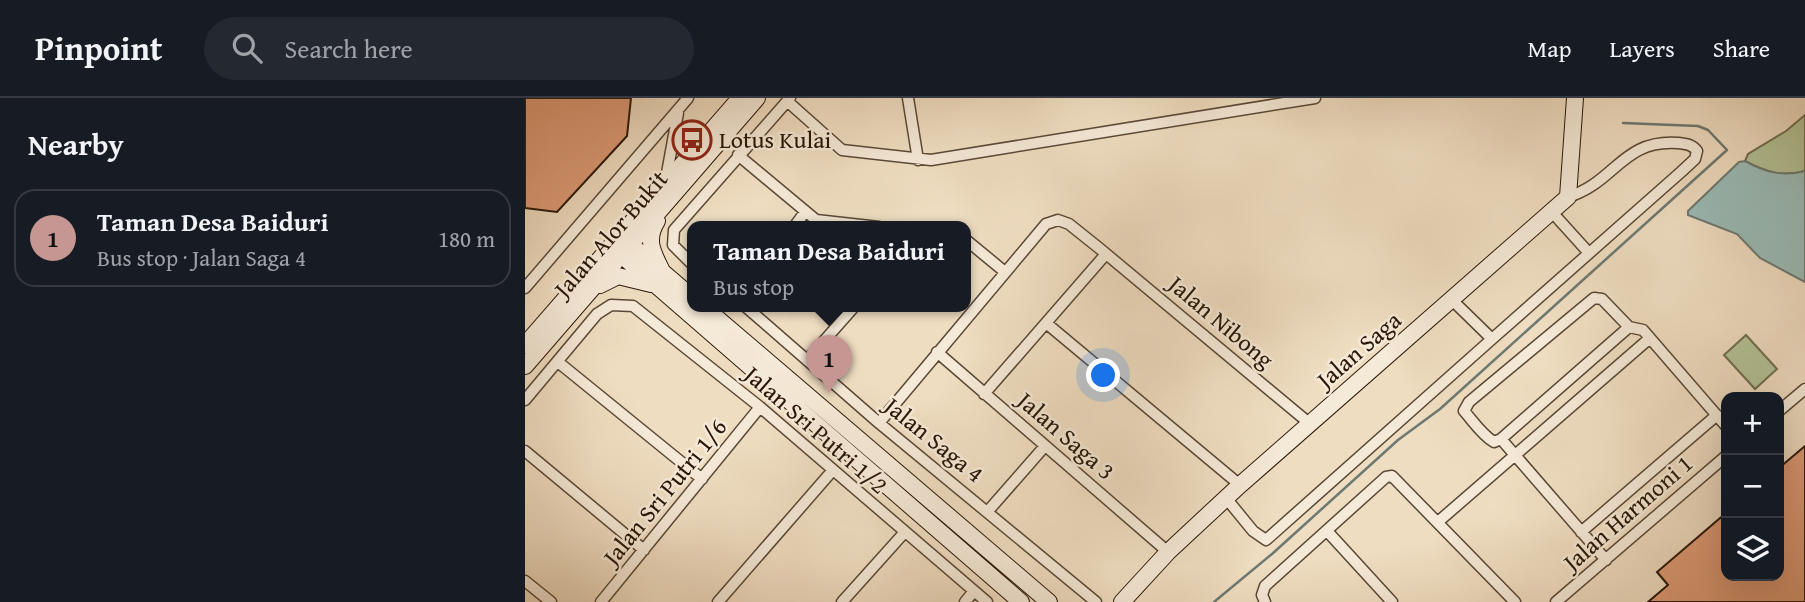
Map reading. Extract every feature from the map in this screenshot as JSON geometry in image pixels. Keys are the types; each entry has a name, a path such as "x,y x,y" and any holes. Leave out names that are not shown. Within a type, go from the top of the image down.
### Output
{"main road":[{"name":"Jalan Alor Bukit","path":"525,366 529,349 668,191 740,98"},
{"name":"Jalan Alor Bukit","path":"668,191 757,98"},
{"path":"1568,197 1575,98"},
{"path":"658,278 650,247 651,231 668,191"},
{"name":"Jalan Saga","path":"1122,602 1168,552 1240,485 1568,197"},
{"name":"Jalan Alor Bukit","path":"529,349 595,287 621,246"},
{"path":"621,246 687,304"},
{"path":"595,287 618,276 658,278 687,295"},
{"path":"696,312 1021,602"},
{"path":"710,312 1049,602"}],"street":[{"path":"525,288 688,98"},
{"path":"908,98 918,160"},
{"path":"687,259 673,244 674,230 789,100 832,144 842,150 918,160 942,160 1315,98"},
{"path":"668,191 678,111"},
{"name":"Jalan Saga","path":"1568,197 1592,187 1639,148 1654,142 1692,146 1697,153 1589,253"},
{"path":"738,155 805,212 820,221"},
{"path":"1226,498 1253,531 1266,540 1589,253 1551,211"},
{"path":"798,221 805,212"},
{"name":"Jalan Nibong","path":"1005,272 1051,221 1069,224 1310,423"},
{"path":"879,423 1005,272 971,244"},
{"path":"984,394 1107,254"},
{"path":"1629,327 1602,299 1594,298 1469,402 1464,411 1488,439 1494,442 1501,439 1629,327 1637,326 1721,420"},
{"path":"1451,299 1492,339"},
{"name":"Jalan Sri Putri 1/2","path":"558,362 597,314 611,305 633,306 760,407 987,602"},
{"name":"Jalan Saga 4","path":"752,312 879,423 1096,602"},
{"path":"808,359 850,312"},
{"path":"1046,323 1240,485"},
{"path":"1439,521 1650,338"},
{"name":"Jalan Saga 3","path":"937,352 1168,552"},
{"path":"525,400 558,362 702,479"},
{"path":"1784,407 1805,389"},
{"name":"Jalan Sri Putri 1/6","path":"601,602 760,407"},
{"path":"1581,532 1717,415"},
{"path":"1501,439 1605,560"},
{"path":"988,511 1045,446"},
{"path":"525,451 644,550"},
{"name":"Jalan Harmoni 1","path":"1556,602 1721,460"},
{"path":"719,602 833,470"},
{"path":"1265,602 1262,596 1265,586 1386,477 1392,475 1515,602"},
{"path":"1327,531 1392,602"},
{"path":"842,602 904,533"},
{"path":"525,581 551,602"},
{"path":"965,602 974,591"}],"green space":[{"path":"1805,115 1805,171 1789,174 1774,172 1745,161 1748,154 1786,131"},
{"path":"1746,335 1777,369 1755,389 1724,355"}],"water":[{"path":"1745,161 1774,172 1789,174 1805,171 1805,282 1760,258 1737,234 1688,215 1688,211 1739,162"}],"building":[{"path":"525,98 631,98 627,136 557,212 525,208"},
{"path":"1805,446 1805,602 1648,602 1668,585 1657,572 1721,517 1721,581 1784,581 1784,464"}],"waterway":[{"path":"1214,602 1272,554 1398,440 1440,409 1727,150 1708,130 1698,126 1623,123"}],"place":[{"name":"Lotus Kulai","path":"692,140"},
{"name":"Taman Desa Baiduri","path":"829,393"}]}
